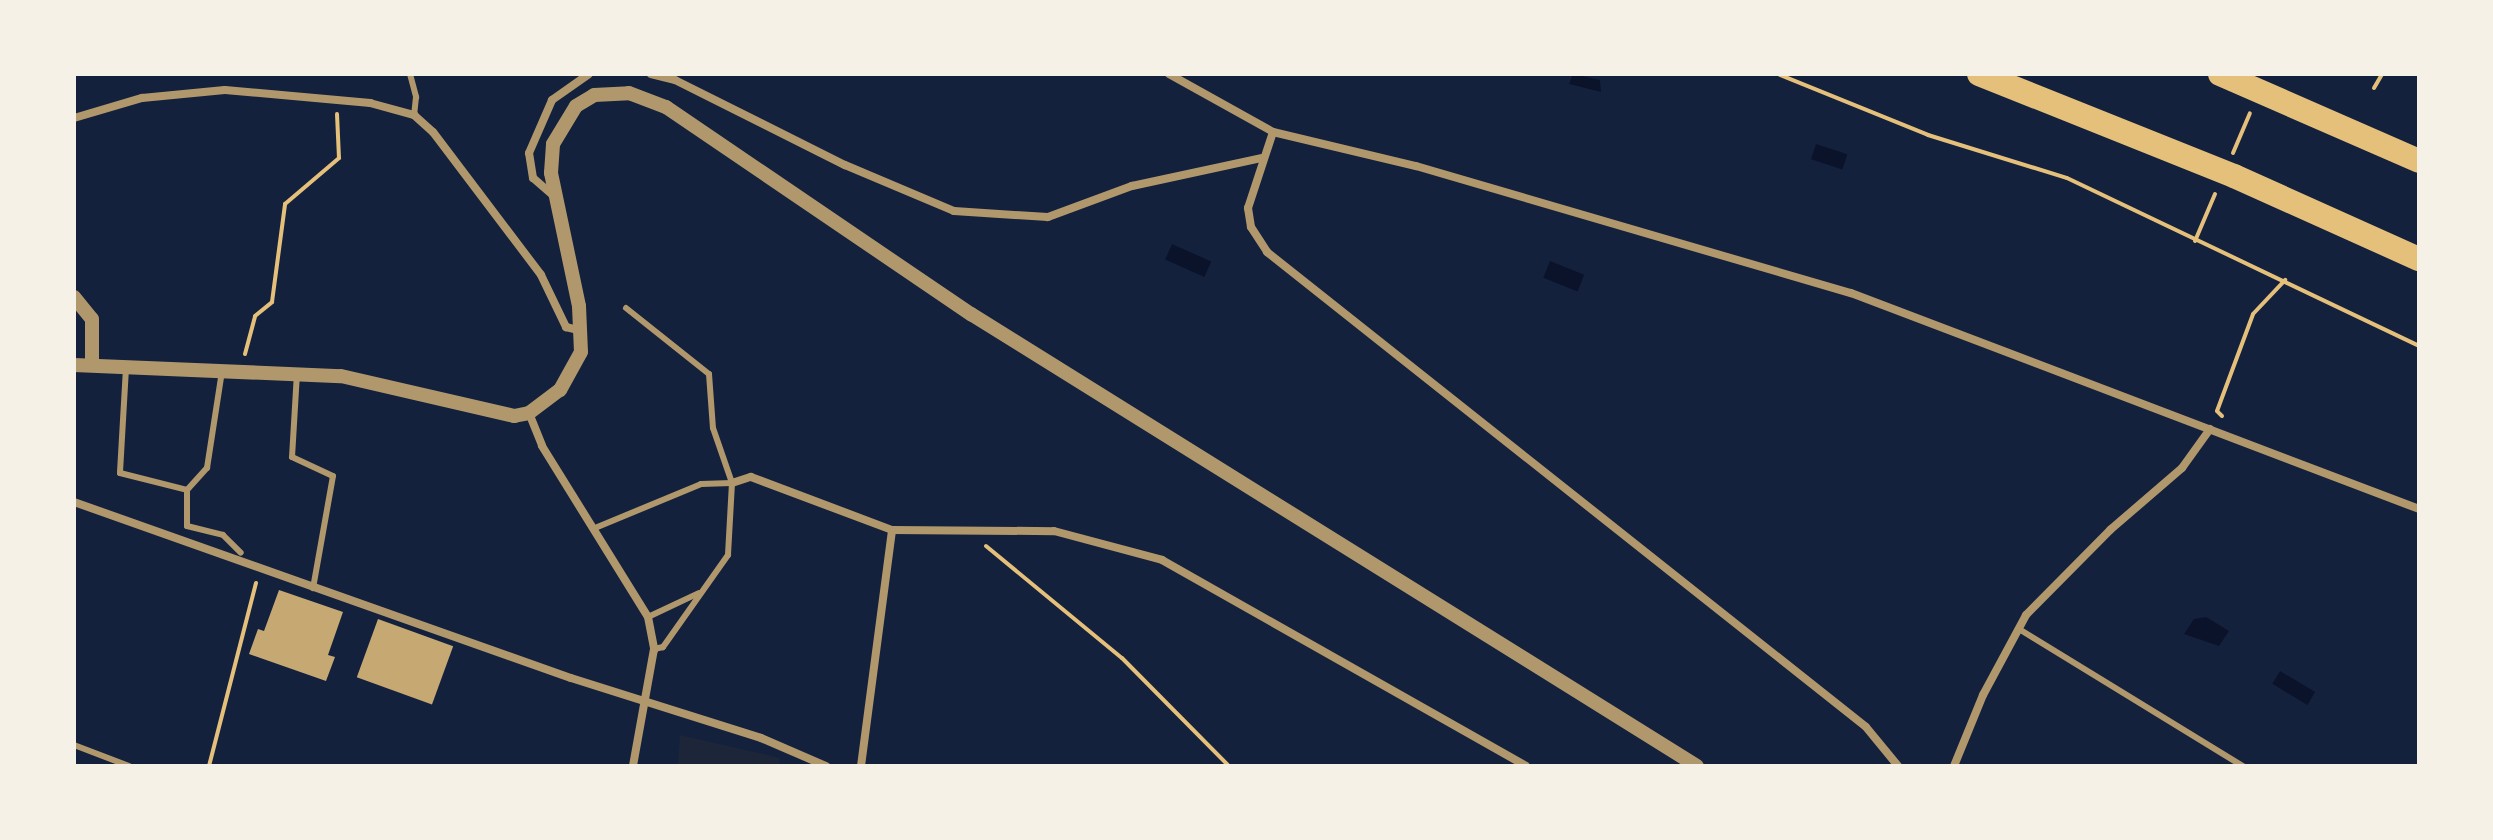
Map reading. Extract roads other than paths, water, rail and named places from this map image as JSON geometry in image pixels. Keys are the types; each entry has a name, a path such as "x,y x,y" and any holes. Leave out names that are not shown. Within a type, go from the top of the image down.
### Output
{"highway":[{"path":"1979,74 2234,176 2419,259"},
{"path":"2220,74 2419,161"}],"street":[{"path":"555,197 533,178 532,141 552,100 589,74"},
{"path":"651,74 675,80 845,165 954,211 1048,217 1132,186 1261,158"},
{"path":"1169,74 1273,132 1416,166 1748,260 1851,293 2419,509"},
{"path":"74,118 111,104 189,92 259,91 337,100 414,115 433,132 541,275 566,327 583,332"},
{"path":"74,365 297,373 379,381 514,416 529,413 546,404 574,369 583,332 555,197 553,144 576,106 613,92 666,107 971,314 1697,766"},
{"path":"1273,132 1261,158 1248,208 1251,227 1289,274 1866,727 1898,766"},
{"path":"74,297 92,319 92,365"},
{"path":"529,413 542,446 595,528 613,568 648,617 654,649 648,701 633,766"},
{"path":"1954,766 1983,695 2019,629 2110,530 2182,468 2210,429"},
{"path":"732,483 751,477 892,530 943,533 1054,531 1162,560 1438,721 1526,766"},
{"path":"74,502 826,766"},
{"path":"861,766 892,530"}],"lane":[{"path":"410,74 416,97 414,115"},
{"path":"626,308 709,374 713,428 732,483 728,555 663,647 654,649"},
{"path":"126,367 120,473 187,490"},
{"path":"222,371 207,468 187,490 187,526 223,535 241,553"},
{"path":"297,373 292,457 333,476 313,588"},
{"path":"595,528 701,484 732,483"},
{"path":"648,617 702,590"},
{"path":"2019,629 2243,766"},
{"path":"74,745 129,766"}]}
